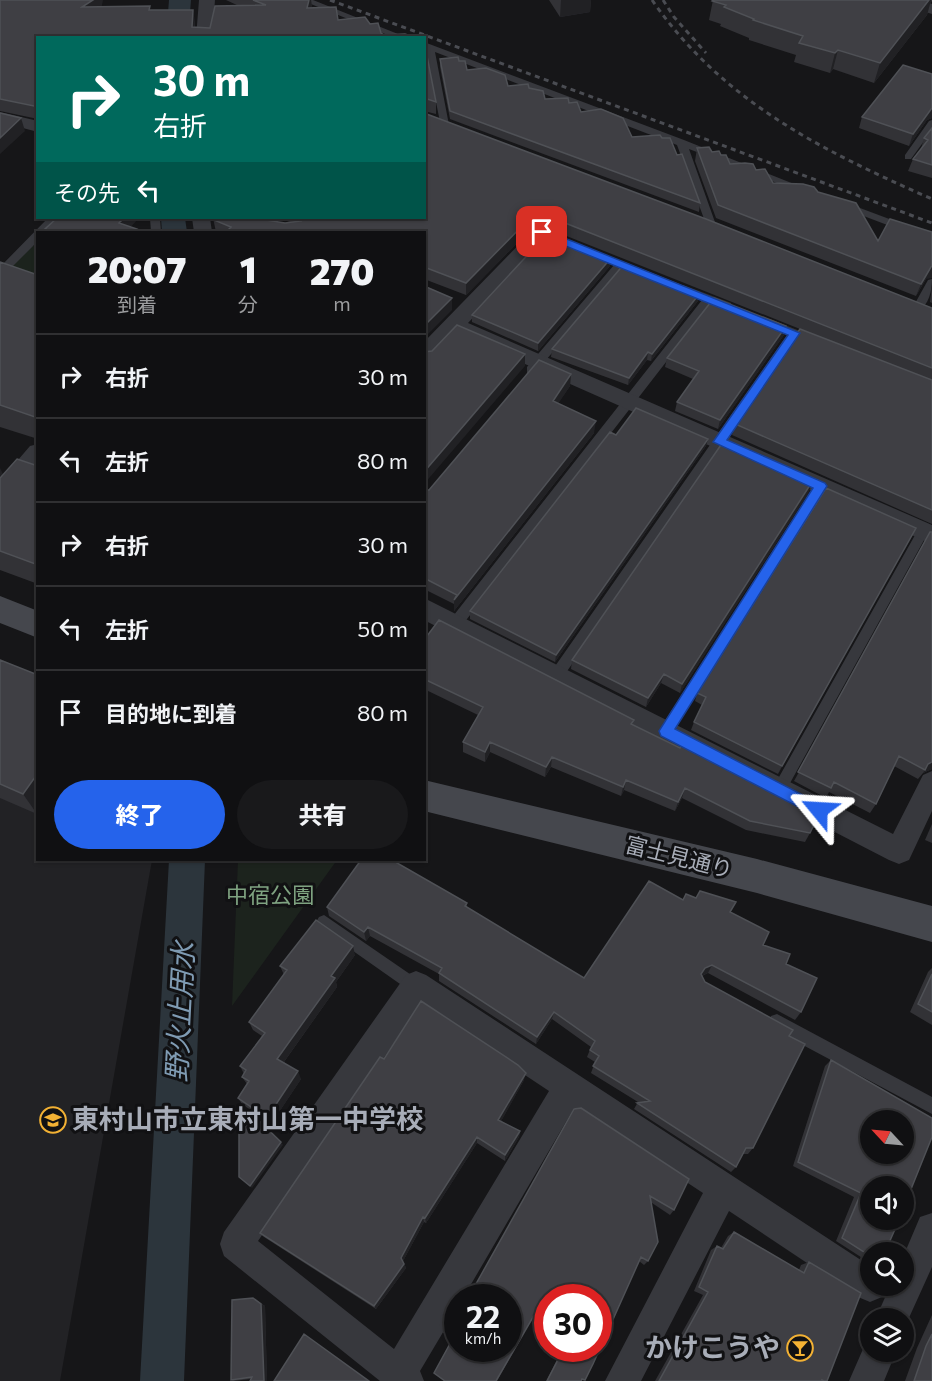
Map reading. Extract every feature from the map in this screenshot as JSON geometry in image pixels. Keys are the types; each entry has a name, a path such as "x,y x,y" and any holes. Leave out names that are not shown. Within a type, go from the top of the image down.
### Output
{"street":[{"path":"204,34 207,0"},
{"path":"903,0 932,9"},
{"path":"0,117 36,126"},
{"path":"426,118 466,133"},
{"path":"689,216 733,234"},
{"path":"426,354 454,325 461,304 547,234"},
{"path":"896,299 925,310"},
{"path":"454,325 928,533"},
{"path":"0,497 29,474 36,457"},
{"path":"0,609 36,624"},
{"path":"437,618 666,731 899,851 932,783"},
{"name":"富士見通り","path":"426,795 757,876 932,924"},
{"path":"569,1087 403,1378 236,1244 415,986 569,1087 723,1188 860,1278"},
{"path":"622,1381 723,1188"},
{"path":"897,1308 932,1229"},
{"path":"881,1296 893,1308"},
{"path":"866,1381 875,1362"}],"lane":[{"path":"305,0 399,36"},
{"path":"427,46 444,125"},
{"path":"427,46 812,193"},
{"path":"908,158 932,123"},
{"path":"681,142 711,225"},
{"path":"834,201 932,239"},
{"path":"40,231 53,219"},
{"path":"36,235 1,272 36,283"},
{"path":"581,248 654,277"},
{"path":"523,380 621,264"},
{"path":"925,310 932,283"},
{"path":"676,286 741,312"},
{"path":"437,618 629,402 709,299"},
{"path":"762,321 825,345"},
{"path":"556,676 795,333"},
{"path":"666,731 821,486"},
{"path":"779,790 928,533"},
{"path":"324,922 415,986"},
{"path":"762,1013 932,1106"}],"shaded area":[{"name":"東村山市立東村山第一中学校","path":"0,659 36,676 36,861 152,861 60,1381 0,1381"}],"green space":[{"path":"28,244 36,247 36,284 1,272"},
{"name":"中宿公園","path":"238,861 336,861 232,1006"}],"building":[{"path":"0,0 93,0 82,7 150,6 149,10 193,10 192,27 210,28 215,6 266,5 253,0 309,0 307,8 336,7 338,20 365,17 370,24 378,23 384,35 411,36 36,36 36,104 0,99"},
{"path":"713,0 929,0 880,63 838,50 835,53 799,43 803,36 753,20"},
{"path":"426,56 427,56 436,102 426,99"},
{"path":"458,57 459,61 465,61 467,70 486,68 505,75 508,86 528,84 529,88 543,91 545,99 568,98 569,103 577,102 581,112 601,109 623,118 632,137 660,135 662,138 670,138 677,155 682,154 700,203 450,111 440,59"},
{"path":"903,65 932,74 932,108 913,134 862,117"},
{"path":"0,113 21,118 0,138"},
{"path":"426,114 706,219 932,308 932,368 555,219 550,213 535,213 466,283 426,268 426,231 227,231 231,227 214,219 260,219 285,223 301,221 300,219 426,219"},
{"path":"932,128 932,165 913,159 928,140 924,138"},
{"path":"709,147 712,152 719,151 721,155 726,155 730,164 753,164 756,170 765,169 773,183 803,184 814,187 818,192 856,203 878,241 890,219 932,232 932,266 921,284 718,205 697,148"},
{"path":"56,219 123,219 119,223 137,229 135,231 52,231 45,229"},
{"path":"548,233 611,258 538,343 472,315"},
{"path":"0,262 36,274 36,417 0,405"},
{"path":"625,263 700,293 652,354 648,352 629,378 552,349"},
{"path":"426,287 452,298 426,324"},
{"path":"714,298 786,326 720,420 677,402 699,371 667,358"},
{"path":"457,325 525,354 426,470 426,352 432,351"},
{"path":"800,329 932,380 932,510 735,424"},
{"path":"539,360 571,374 553,401 596,421 454,600 457,595 426,579 426,490 429,490"},
{"path":"636,408 708,439 556,655 470,611 610,432 616,435"},
{"path":"723,442 812,482 682,684 664,674 648,698 572,660"},
{"path":"17,459 36,465 36,564 0,551 0,478"},
{"path":"826,488 916,528 782,766 694,722 706,697 697,693"},
{"path":"932,532 932,762 925,770 899,756 876,804 834,782 831,788 798,772"},
{"path":"439,620 634,720 631,724 680,748 682,744 819,814 810,833 750,821 685,788 678,802 626,780 623,787 552,757 546,767 490,742 485,752 463,742 483,707 426,680 426,637"},
{"path":"0,660 36,674 36,776 23,794 0,784"},
{"path":"360,861 394,861 467,903 465,906 584,978 649,881 683,900 686,894 696,898 700,891 736,902 730,912 769,932 763,945 790,954 786,964 817,978 801,1012 712,965 705,968 701,974 705,982 793,1030 789,1036 805,1044 753,1148 746,1148 736,1167 637,1103 650,1101 593,1066 599,1056 590,1050 595,1041 554,1012 537,1037 439,973 442,968 368,927 364,932 327,907"},
{"path":"316,920 353,946 331,976 335,978 277,1059 298,1071 267,1118 238,1098 249,1081 242,1077 246,1070 240,1066 265,1033 249,1022 287,970 280,966"},
{"path":"932,974 932,1012 918,1004"},
{"path":"421,1001 518,1065 526,1073 498,1120 520,1131 505,1155 477,1137 425,1218 423,1217 401,1258 404,1264 374,1306 260,1233 380,1057 384,1059"},
{"path":"831,1060 932,1118 932,1137 914,1182 914,1176 860,1176 860,1193 798,1162"},
{"path":"581,1108 689,1179 674,1210 650,1196 658,1242 648,1261 641,1257 612,1322 612,1284 534,1284 534,1315 522,1336 522,1284 476,1284 574,1109"},
{"path":"251,1113 281,1142 250,1186 239,1177 239,1132"},
{"path":"860,1195 860,1230 895,1230 889,1242 860,1242 860,1250 842,1238"},
{"path":"734,1232 804,1273 809,1262 860,1292 827,1381 659,1381 708,1292 699,1287 717,1246 723,1249"},
{"path":"253,1298 261,1304 264,1381 250,1381 252,1377 231,1380 232,1300"},
{"path":"304,1334 369,1381 274,1381"},
{"path":"932,1334 932,1381 914,1381 926,1346"},
{"path":"444,1355 444,1362 507,1362 496,1381 445,1381 434,1373"},
{"path":"557,1362 594,1362 585,1380 547,1381"}],"waterway":[{"name":"野火止用水","path":"177,36 180,0"},
{"name":"野火止用水","path":"173,219 174,231"},
{"name":"野火止用水","path":"162,1381 187,861"}],"railway":[{"path":"330,0 932,223"},
{"path":"652,0 680,36 710,67 743,95 777,119 851,162 932,199"},
{"path":"663,0 674,17 706,53"}],"place":[{"name":"東村山市立東村山第一中学校","path":"53,1120"},
{"name":"かけこうや","path":"800,1348"}],"route":[{"path":"542,232 795,333 719,442 821,486 666,731 819,810"}]}
